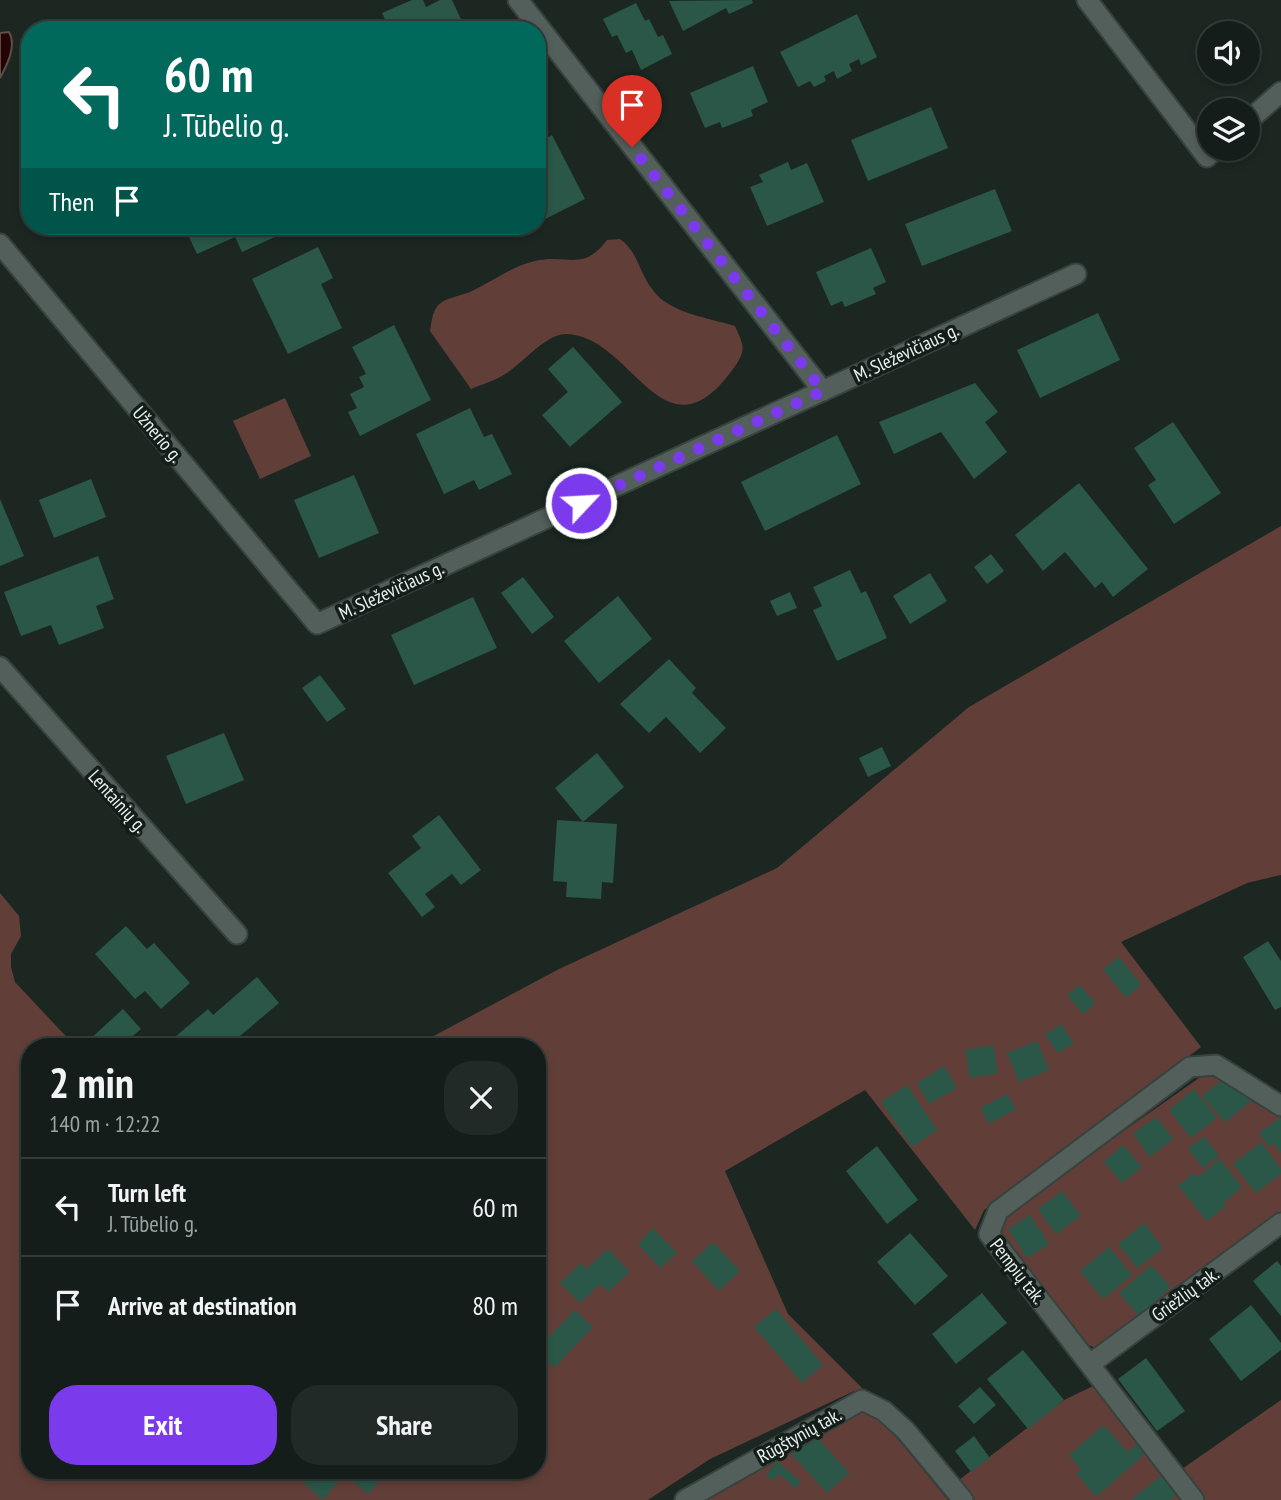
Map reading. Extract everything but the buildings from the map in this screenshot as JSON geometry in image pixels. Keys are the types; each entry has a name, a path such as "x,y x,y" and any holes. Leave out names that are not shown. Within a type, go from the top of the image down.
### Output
{"street":[{"path":"518,0 534,21"},
{"path":"1087,0 1197,144"},
{"path":"546,36 823,391"},
{"path":"1260,110 1281,92"},
{"name":"Užnerio g.","path":"0,244 317,624"},
{"name":"M. Sleževičiaus g.","path":"317,624 1076,274"},
{"name":"Lentainių g.","path":"0,667 237,934"},
{"name":"Pempių tak.","path":"1195,1500 989,1234 998,1211 1190,1067 1216,1065 1281,1106"},
{"name":"Griežlių tak.","path":"1090,1364 1281,1223"},
{"name":"Rūgštynių tak.","path":"685,1500 862,1400 884,1411 906,1431 963,1500"}],"shaded area":[{"path":"9,32 12,49 0,78 0,33"},
{"path":"620,239 635,256 652,289 668,304 735,326 742,343 742,352 733,369 708,395 687,405 667,401 590,340 566,334 558,335 542,344 501,376 471,389 430,331 436,308 442,302 472,291 527,263 547,259 582,259 598,250 607,240"},
{"path":"285,398 311,456 260,479 233,421"},
{"path":"1281,526 1281,875 1247,883 1121,942 1201,1047 984,1210 975,1230 865,1090 725,1171 788,1314 866,1392 854,1391 710,1459 648,1500 0,1500 0,893 19,916 21,936 11,954 15,982 68,1038 21,1038 21,1479 546,1479 546,1038 430,1038 559,969 777,868 969,707"},
{"path":"1218,1072 1281,1111 1281,1216 1100,1349 1088,1345 995,1234 1001,1217 1206,1073"},
{"path":"1093,1386 1169,1478 1281,1400 1281,1500 975,1500 959,1480 1064,1400"},
{"path":"852,1413 869,1413 883,1421 948,1500 701,1500"}],"route":[{"path":"581,503 823,391 632,147"}]}
